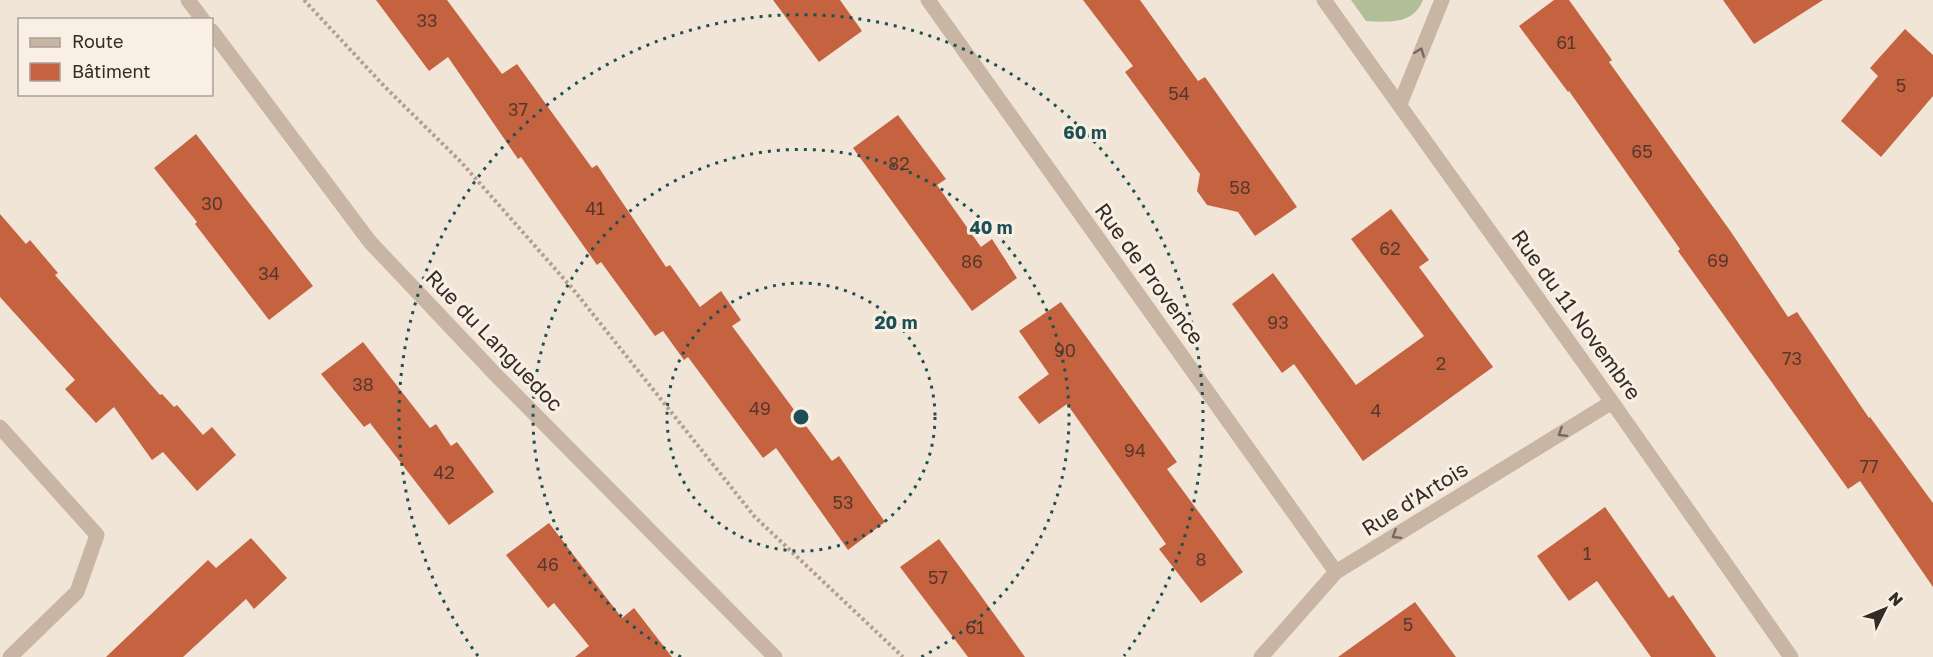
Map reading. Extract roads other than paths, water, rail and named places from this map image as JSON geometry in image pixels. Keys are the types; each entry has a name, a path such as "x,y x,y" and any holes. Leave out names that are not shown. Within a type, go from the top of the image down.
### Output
{"street":[{"path":"188,0 202,18"},
{"name":"Rue de Provence","path":"928,0 1336,572"},
{"name":"Rue du 11 Novembre","path":"1324,0 1612,402 1791,657"},
{"path":"1400,104 1442,0"},
{"name":"Rue du Languedoc","path":"213,32 370,242 497,376 775,657"},
{"name":"Rue d'Artois","path":"1261,657 1336,572 1612,402"},
{"path":"0,427 97,535 77,592 10,657"}]}
